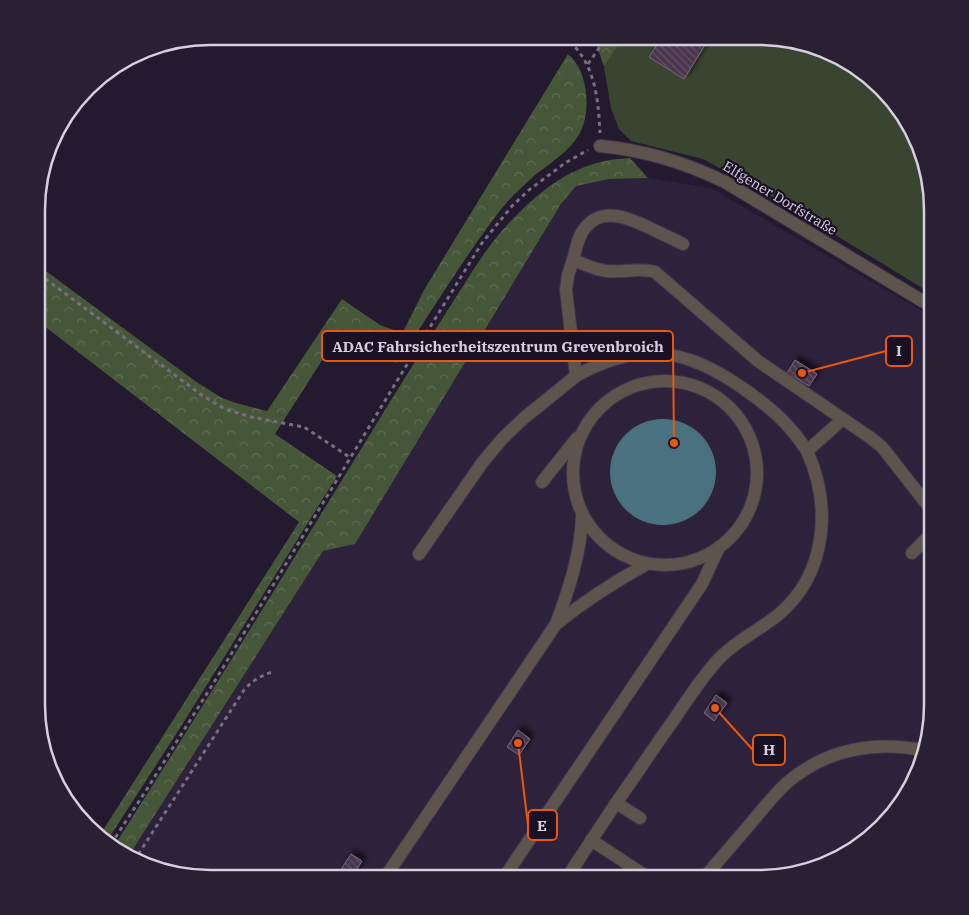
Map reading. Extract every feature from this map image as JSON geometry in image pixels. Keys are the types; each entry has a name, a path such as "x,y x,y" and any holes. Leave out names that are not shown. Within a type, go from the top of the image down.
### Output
{"street":[{"name":"Elfgener Dorfstraße","path":"600,146 648,154 680,163 726,182 924,302"},
{"path":"576,376 566,290 568,276 584,229 592,221 606,215 618,216 634,221 683,244"},
{"path":"573,260 592,268 606,271 645,270 658,274 758,361 882,447 924,501"},
{"path":"419,554 482,463 502,439 524,418 576,376 607,361 631,355 664,354 687,358 707,366 725,376 786,422 806,451 817,477 822,505 819,548 807,578 799,591 780,613 718,658 571,870"},
{"path":"668,380 698,386 712,393 735,412 751,438 757,468 754,498 741,525 731,537 706,555 693,561 678,564 647,564 634,560 621,555 610,547 594,533 582,516 577,502 572,474 576,446 589,419 611,398 624,390 638,384 668,380"},
{"path":"806,451 843,419"},
{"path":"542,482 582,432"},
{"path":"390,870 556,624 574,567 582,530 582,516"},
{"path":"912,553 924,541"},
{"path":"509,870 702,584 719,547"},
{"path":"556,624 588,599 647,564"},
{"path":"711,870 788,782 821,760 856,748 890,746 917,749"},
{"path":"616,803 640,818"},
{"path":"591,840 638,870"}],"path":[{"path":"114,839 205,696 472,259 496,225 512,206 530,190 580,154 600,146 595,85 588,64 574,45"},
{"path":"588,64 601,45"},
{"path":"45,278 203,396 225,409 251,418 304,427 350,458"},
{"path":"139,854 244,690 253,680 272,672"}],"shaded area":[{"path":"648,178 711,188 924,312 924,716 915,758 907,778 896,797 868,829 851,842 832,853 802,864 770,870 210,870 188,869 167,864 132,851 323,551 355,543 561,204 576,186 609,179"}],"green space":[{"path":"597,45 619,45 604,67"},
{"path":"619,45 770,45 802,51 832,62 851,73 883,101 896,118 907,137 918,167 924,199 924,289 788,206 703,159 631,141 619,129 611,108 604,67"},
{"path":"568,54 579,69 586,89 587,99 585,119 574,142 530,180 502,208 459,268 397,363 342,329 275,434 337,476 110,836 103,830 299,522 45,327 45,270 195,381 222,398 267,411 342,299 380,325 399,332 404,330 424,290"},
{"path":"630,158 648,178 609,179 576,186 561,204 355,544 323,551 132,851 117,841 485,252 522,210 549,187 563,177 578,170 611,160"}],"water":[{"path":"663,419 683,423 701,434 712,452 716,472 712,492 701,510 683,521 663,525 643,521 625,510 614,492 610,472 614,452 625,434 643,423"}],"building":[{"path":"657,45 705,45 684,79 649,57"},
{"path":"795,360 817,374 809,386 787,373"},
{"path":"716,695 727,703 714,721 704,713"},
{"path":"518,730 530,739 519,755 507,747"},
{"path":"351,854 362,861 356,870 341,870"}],"place":[{"name":"I","path":"802,373"},
{"name":"ADAC Fahrsicherheitszentrum Grevenbroich","path":"674,443"},
{"name":"H","path":"715,708"},
{"name":"E","path":"518,743"}]}
